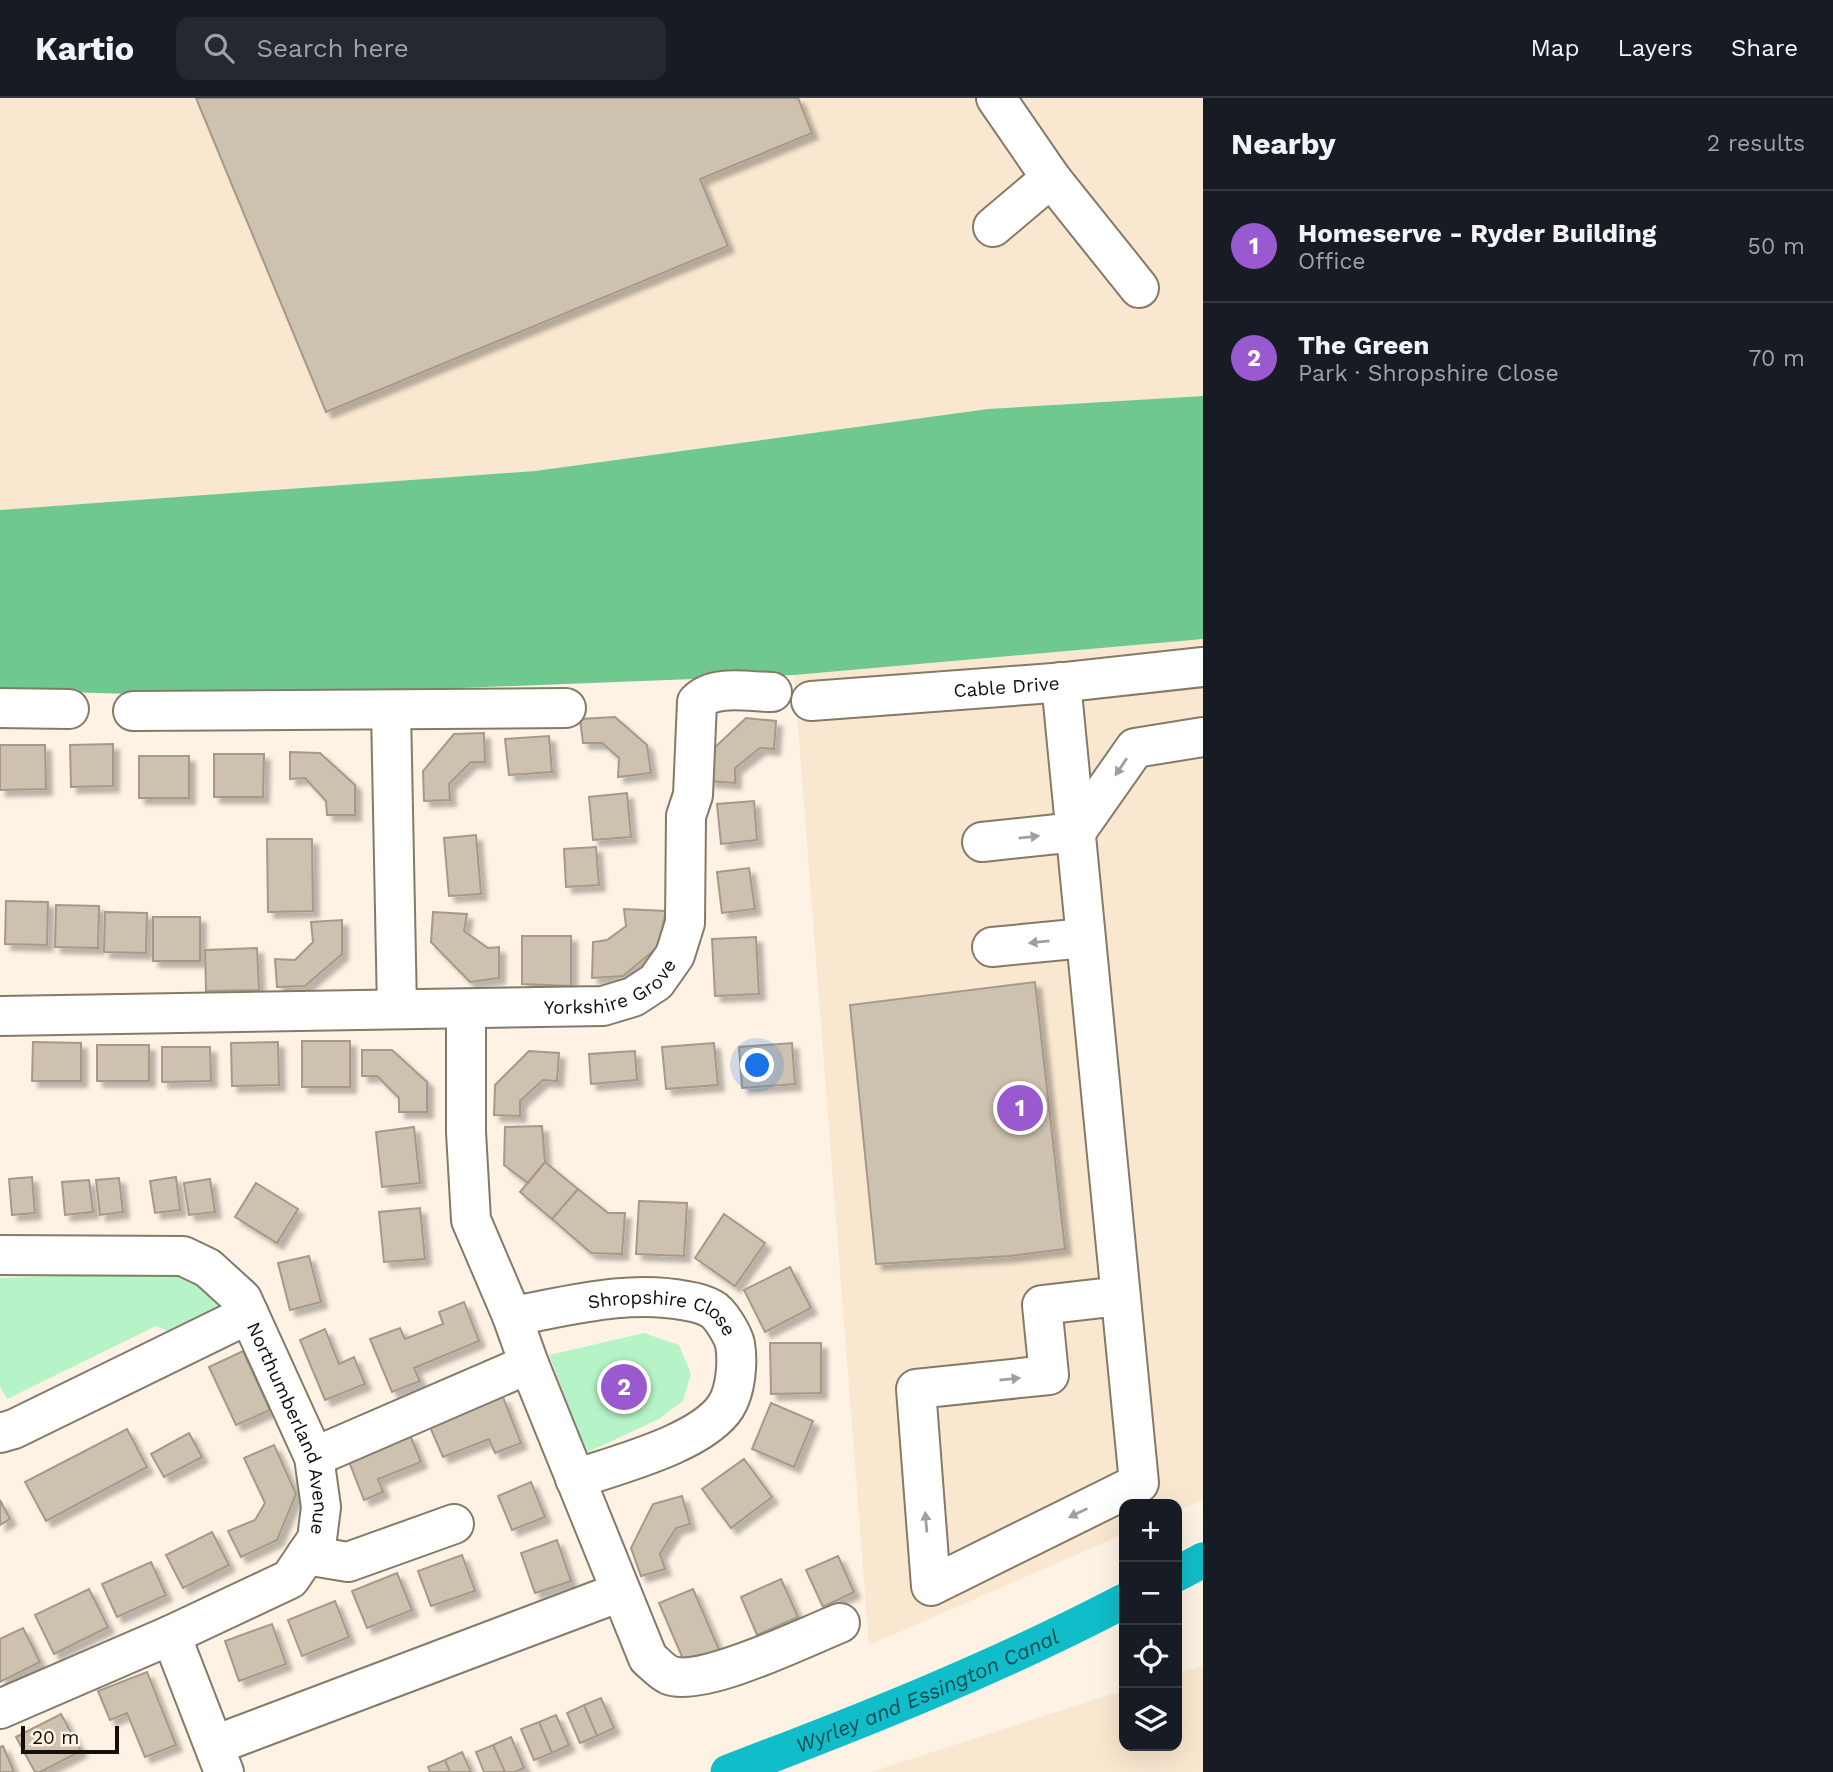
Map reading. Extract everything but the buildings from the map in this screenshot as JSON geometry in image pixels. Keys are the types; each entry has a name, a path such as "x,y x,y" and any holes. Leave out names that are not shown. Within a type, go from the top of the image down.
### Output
{"street":[{"path":"996,98 1051,178 1139,288"},
{"path":"993,227 1051,178"},
{"name":"Cable Drive","path":"811,701 1061,682 1203,667"},
{"path":"1061,682 1085,938 1121,1296 1139,1483 931,1586 916,1389 1049,1376 1042,1305 1121,1296"},
{"name":"Yorkshire Grove","path":"0,1016 603,1006 633,997 656,982 675,955 685,923 686,816 693,795 697,702 705,694 715,691 772,692"},
{"path":"0,708 69,709"},
{"path":"133,711 566,708"},
{"path":"391,710 397,1009"},
{"path":"982,842 1076,832 1135,748 1203,737"},
{"path":"992,947 1085,938"},
{"path":"466,1009 466,1132 471,1220 648,1658 668,1675 690,1678 719,1672 840,1623"},
{"name":"Northumberland Avenue","path":"0,1255 183,1256 208,1268 242,1299 314,1457 321,1507 317,1539 290,1579 171,1635 0,1709"},
{"name":"Shropshire Close","path":"512,1316 613,1299 651,1296 689,1301 715,1310 735,1340 737,1372 726,1406 703,1428 677,1444 575,1479"},
{"path":"0,1433 14,1429 249,1314"},
{"path":"314,1457 529,1364"},
{"path":"306,1555 348,1562 454,1524"},
{"path":"171,1635 219,1759 284,1719 620,1592"}],"shaded area":[{"path":"0,98 1203,98 1203,396 988,409 535,471 0,510"},
{"path":"1203,639 1203,1500 1182,1509 1182,1499 1119,1499 1119,1536 869,1645 794,675"},
{"path":"1203,1665 1203,1772 871,1772 1119,1692 1119,1751 1182,1751 1182,1672"}],"green space":[{"path":"1203,396 1203,639 794,675 229,697 0,690 0,510 535,471 988,409"},
{"path":"174,1272 231,1305 173,1333 156,1326 7,1399 0,1387 0,1278"},
{"path":"644,1333 679,1345 691,1374 683,1401 659,1419 586,1453 549,1355"}],"waterway":[{"name":"Wyrley and Essington Canal","path":"1182,1571 1203,1560"},
{"name":"Wyrley and Essington Canal","path":"728,1772 929,1692 1027,1649 1119,1604"}],"place":[{"name":"Homeserve - Ryder Building","path":"1020,1108"},
{"name":"The Green","path":"624,1387"}]}
